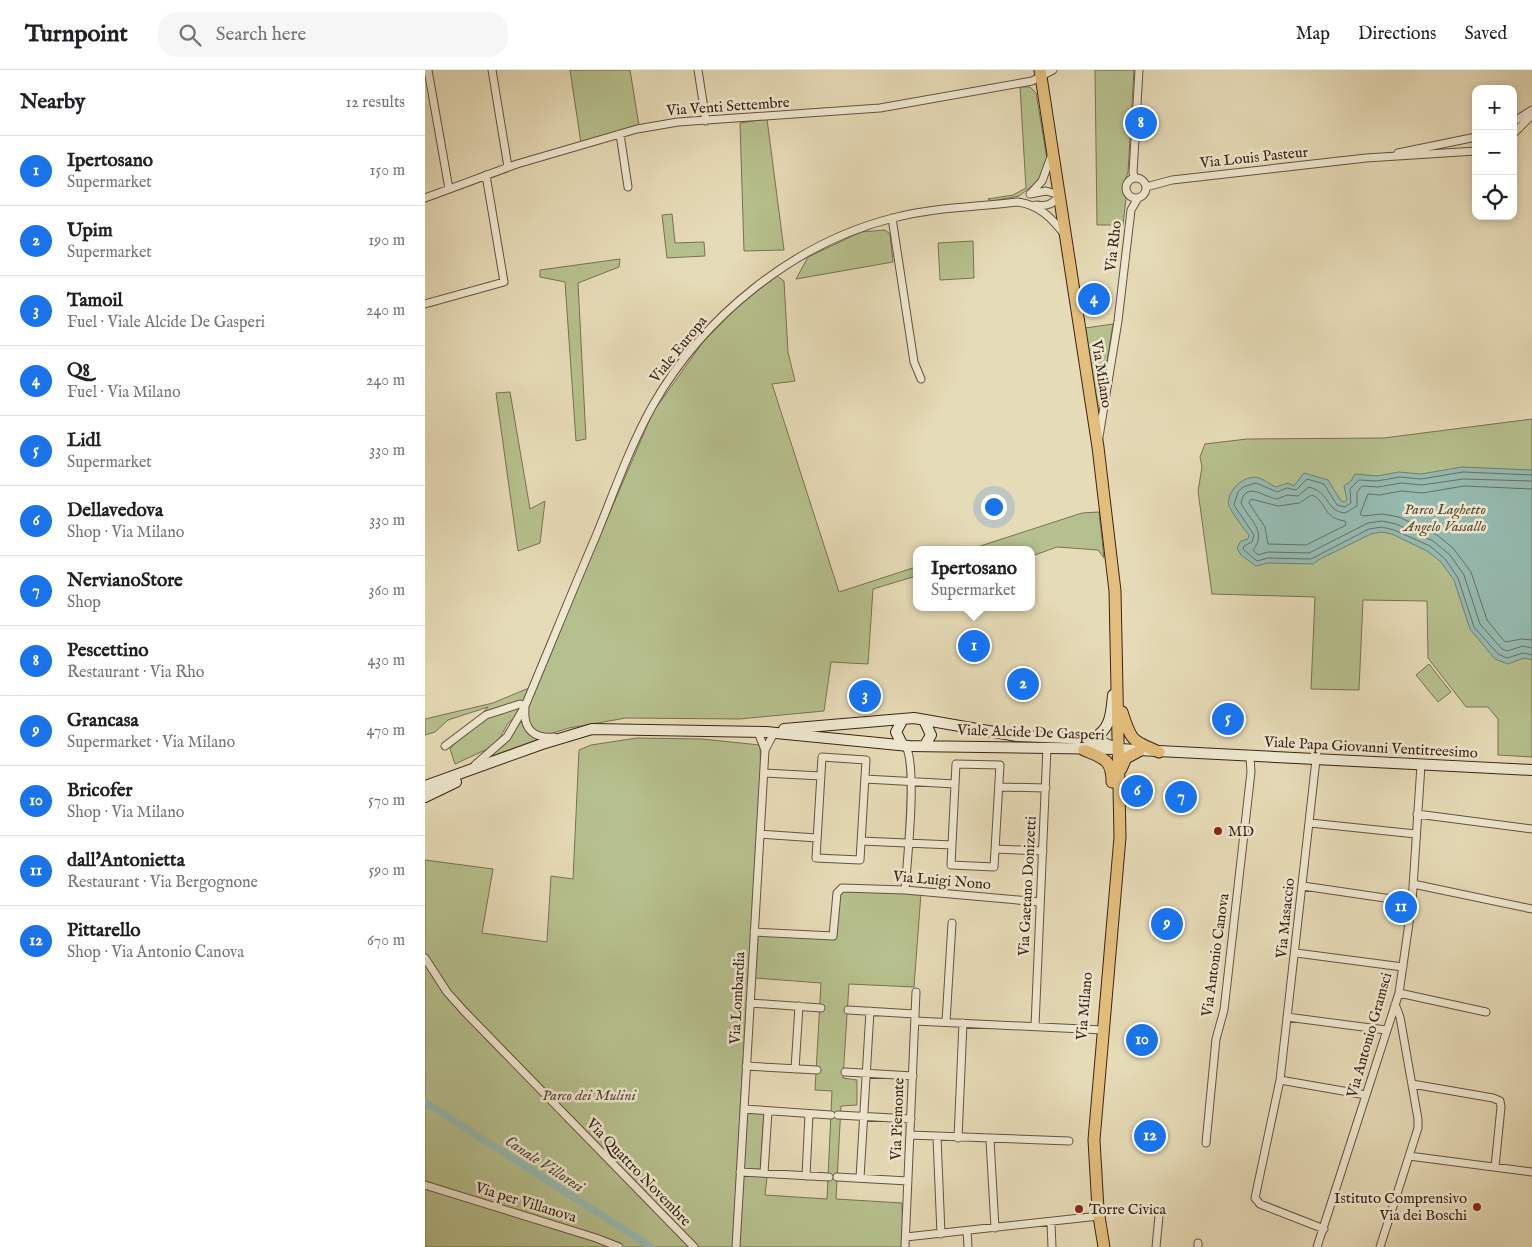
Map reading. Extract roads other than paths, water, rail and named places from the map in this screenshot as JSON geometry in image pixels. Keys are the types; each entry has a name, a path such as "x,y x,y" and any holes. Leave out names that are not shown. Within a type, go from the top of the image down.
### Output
{"main road":[{"name":"Via Milano","path":"1041,73 1098,447 1108,522 1117,624 1120,837 1100,1030"},
{"path":"1118,699 1129,734 1136,743 1159,752"},
{"path":"1084,750 1102,758 1111,766 1114,836"},
{"path":"1119,776 1126,758 1139,751"},
{"name":"Via Milano","path":"1104,1247 1099,1213 1094,1140 1114,836 1119,804"}],"street":[{"path":"428,70 449,189"},
{"path":"491,70 507,168"},
{"path":"698,70 706,120"},
{"name":"Via Venti Settembre","path":"425,198 507,168 620,134 678,122 880,108 1032,81 1041,73 1053,70"},
{"path":"1135,178 1133,173 1139,70"},
{"path":"1517,119 1532,110"},
{"path":"1517,130 1532,115"},
{"path":"620,134 628,187"},
{"name":"Via Louis Pasteur","path":"1366,158 1472,138"},
{"name":"Via Louis Pasteur","path":"1146,187 1172,180 1366,158 1472,151"},
{"name":"Viale Europa","path":"1019,202 1030,194 1042,180 1053,152"},
{"path":"425,304 504,282 486,175"},
{"path":"1135,178 1144,181 1146,187"},
{"path":"1135,178 1129,182 1127,188 1131,197 1138,198"},
{"name":"Via Rho","path":"1098,447 1123,279 1131,210 1138,198 1143,196 1146,187"},
{"path":"1030,194 1046,190 1060,195 1054,203 1048,206 1031,204"},
{"name":"Viale Europa","path":"463,773 501,744 515,726 645,423 662,391 683,360 736,304 776,273 831,242 892,218 1019,202 1031,204 1048,215 1066,236"},
{"path":"892,218 914,362 921,379"},
{"name":"Via Milano","path":"1093,739 1103,733 1111,719 1117,624"},
{"path":"445,746 486,715 520,704 525,706 526,724 536,735 546,738 570,735"},
{"path":"903,719 896,732 911,758 905,890"},
{"name":"Viale Alcide De Gasperi","path":"763,733 903,719 924,720 1017,736 1093,739 1119,749"},
{"path":"911,758 931,735 924,720"},
{"name":"Viale Alcide De Gasperi","path":"425,786 592,729 763,733 922,745 1047,747 1084,750 1119,749"},
{"name":"Viale Alcide De Gasperi","path":"425,797 506,762 575,739 614,729"},
{"name":"Via Lombardia","path":"763,733 765,750"},
{"name":"Via Lombardia","path":"736,1247 765,750 763,733"},
{"name":"Via Gaetano Donizetti","path":"1035,1026 1047,747"},
{"name":"Viale Papa Giovanni Ventitreesimo","path":"1119,749 1532,770"},
{"path":"822,757 866,760 865,779 860,860 816,858 822,757"},
{"name":"Via Antonio Canova","path":"1206,1143 1216,1039 1224,1010 1253,757"},
{"name":"Via Masaccio","path":"1316,760 1296,954 1280,1080 1255,1199 1260,1204 1324,1229"},
{"path":"956,764 1000,766 999,787 994,868 951,865 956,764"},
{"name":"Via Antonio Gramsci","path":"1317,1247 1389,1019 1399,993 1412,902 1421,765"},
{"path":"763,773 821,776"},
{"path":"865,779 955,784"},
{"path":"999,787 1046,788"},
{"path":"1417,814 1532,829"},
{"path":"1310,823 1416,834"},
{"path":"760,834 817,838"},
{"path":"861,841 952,845"},
{"path":"995,849 1043,851"},
{"path":"1413,884 1532,909"},
{"path":"1303,886 1412,902"},
{"name":"Via Luigi Nono","path":"754,932 833,936 837,892 842,888 905,890 1040,902"},
{"path":"946,1022 952,923"},
{"path":"1296,954 1403,967"},
{"name":"Via Quattro Novembre","path":"425,958 447,992 464,1011 694,1247"},
{"name":"Via Piemonte","path":"905,1247 916,992"},
{"path":"1399,993 1486,1012"},
{"path":"750,1003 821,1008"},
{"path":"1380,1247 1409,1156 1418,1119 1400,1017 1395,1004"},
{"path":"795,1068 799,1006"},
{"path":"848,1010 870,1011 946,1022 1100,1030"},
{"path":"860,1178 870,1011"},
{"path":"1287,1017 1386,1030"},
{"path":"1389,1019 1401,1030"},
{"path":"958,1138 963,1023"},
{"path":"746,1066 817,1070"},
{"path":"845,1072 913,1076"},
{"path":"1280,1080 1366,1096"},
{"path":"1412,1084 1493,1098 1500,1101 1495,1167"},
{"path":"744,1109 911,1119"},
{"path":"764,1173 768,1111"},
{"path":"806,1176 809,1114"},
{"path":"910,1136 989,1140 1069,1141"},
{"path":"937,1137 941,1234"},
{"path":"989,1140 995,1228"},
{"path":"1409,1156 1532,1172"},
{"path":"740,1172 829,1177"},
{"path":"837,1177 909,1181"},
{"name":"Via per Villanova","path":"425,1185 596,1238 619,1247"},
{"path":"906,1237 1051,1222 1099,1213"},
{"path":"1156,1247 1159,1216"},
{"path":"1051,1222 1052,1247"},
{"path":"967,1231 968,1247"}],"water":[{"path":"1462,467 1532,470 1532,660 1524,658 1508,664 1495,659 1470,629 1454,580 1441,562 1427,551 1392,534 1382,532 1371,534 1313,564 1268,563 1256,566 1241,555 1237,548 1241,541 1248,539 1249,535 1230,509 1229,501 1230,495 1237,485 1248,478 1259,478 1276,487 1288,483 1294,486 1304,473 1328,480 1341,501 1344,502 1347,500 1344,486 1351,481 1355,474 1377,476 1399,472 1421,474"}],"waterway":[{"name":"Canale Villoresi","path":"425,1102 651,1247"}],"place":[{"name":"Pescettino","path":"1141,123"},
{"name":"Q8","path":"1094,299"},
{"name":"Ipertosano","path":"974,646"},
{"name":"Upim","path":"1023,684"},
{"name":"Tamoil","path":"865,696"},
{"name":"Lidl","path":"1228,719"},
{"name":"Dellavedova","path":"1137,791"},
{"name":"NervianoStore","path":"1181,797"},
{"name":"MD","path":"1218,831"},
{"name":"dall'Antonietta","path":"1401,907"},
{"name":"Grancasa","path":"1167,924"},
{"name":"Bricofer","path":"1142,1040"},
{"name":"Pittarello","path":"1150,1136"},
{"name":"Istituto Comprensivo Via dei Boschi","path":"1477,1207"},
{"name":"Torre Civica","path":"1079,1209"}],"park label":[{"name":"Parco Laghetto Angelo Vassallo","path":"1445,518"},
{"name":"Parco dei Mulini","path":"589,1095"}]}
